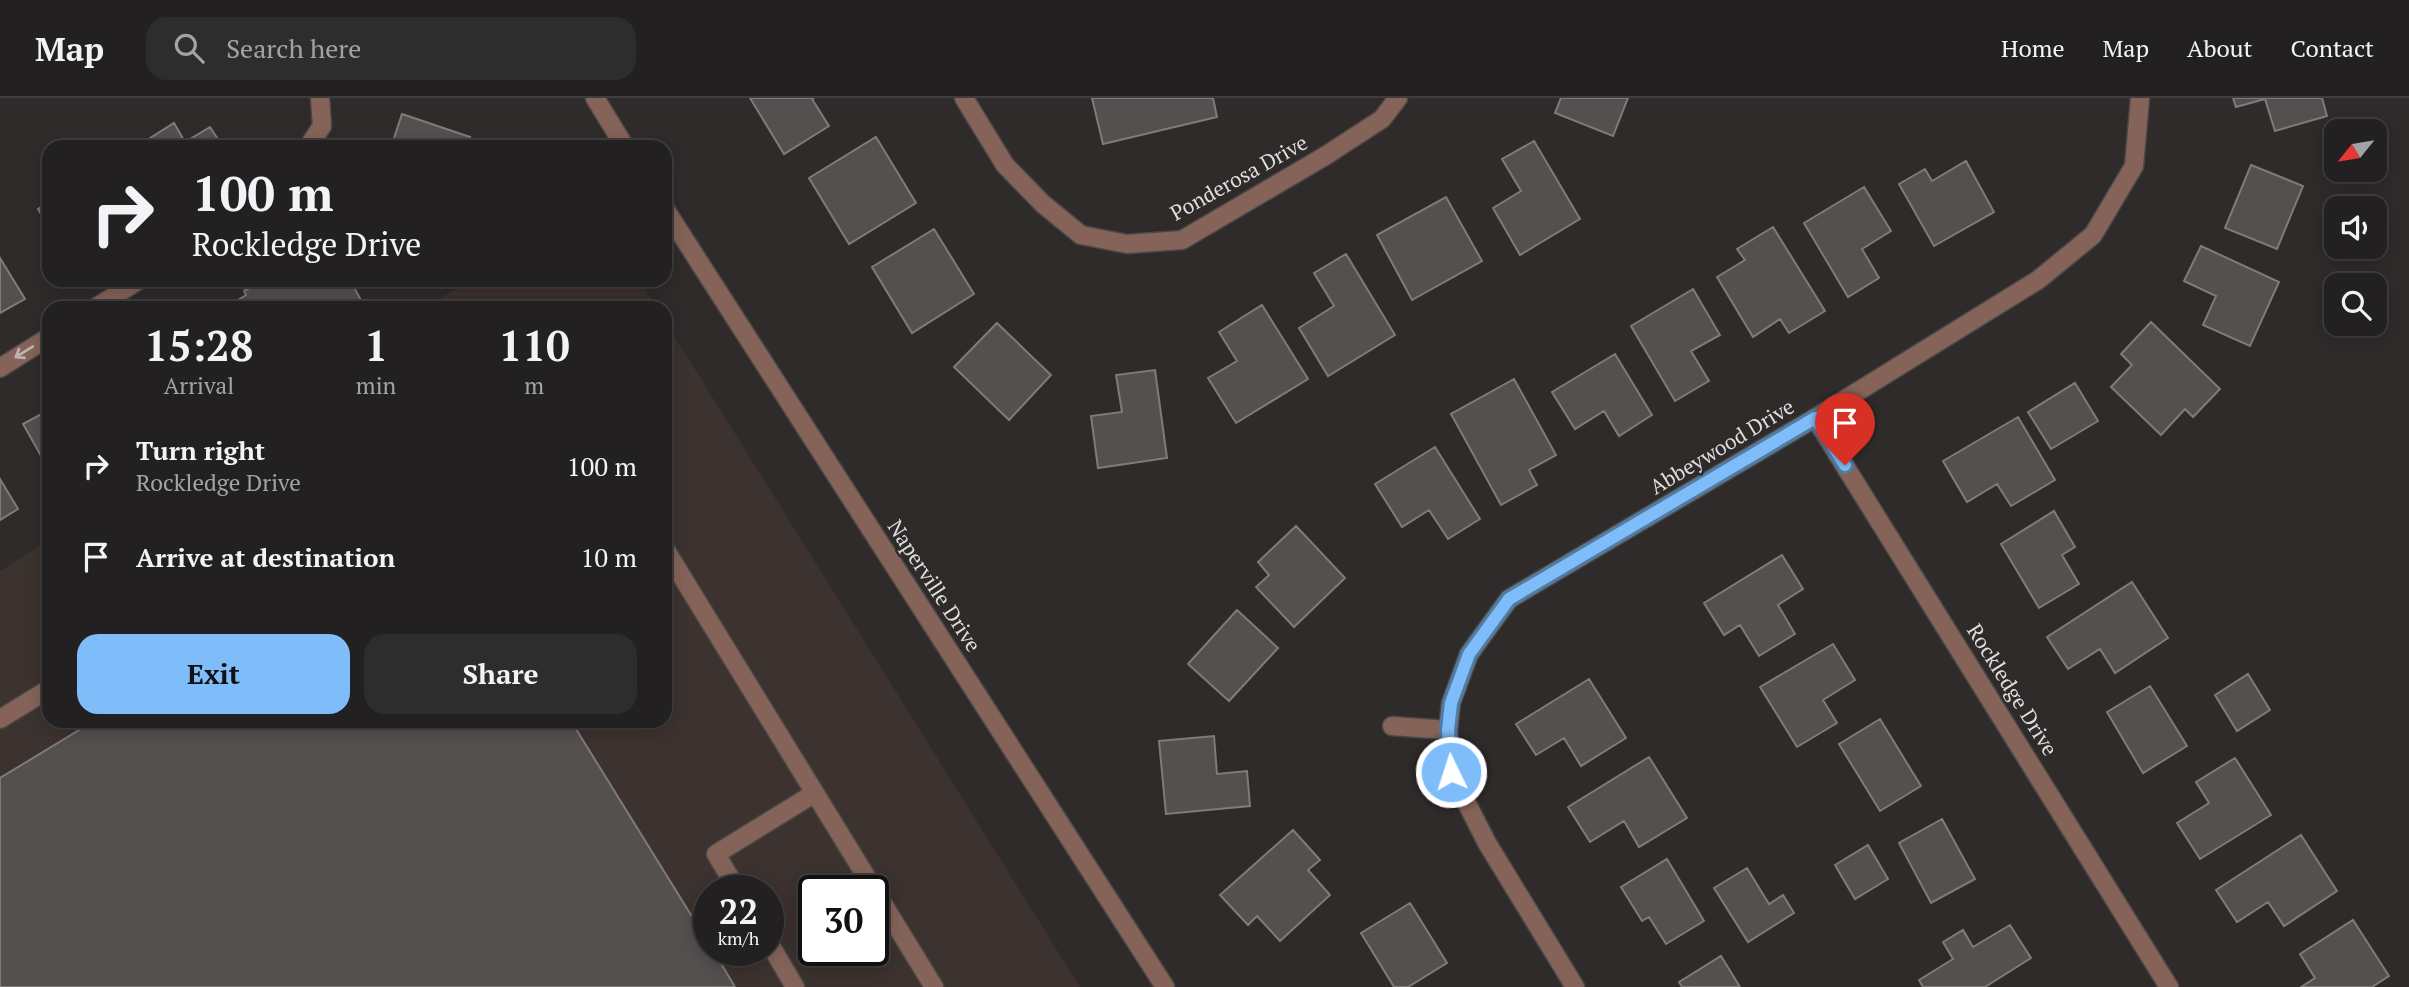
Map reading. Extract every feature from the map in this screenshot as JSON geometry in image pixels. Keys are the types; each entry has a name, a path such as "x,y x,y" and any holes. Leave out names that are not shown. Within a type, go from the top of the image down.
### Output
{"street":[{"path":"313,140 322,126 320,98"},
{"path":"595,98 621,140"},
{"name":"Ponderosa Drive","path":"964,98 1006,164 1043,204 1081,236 1126,244 1182,240 1325,156 1382,119 1398,98"},
{"name":"Abbeywood Drive","path":"1575,987 1487,843 1451,772 1448,730 1451,703 1469,654 1509,599 1815,418 2038,280 2093,235 2134,166 2140,98"},
{"name":"Naperville Drive","path":"672,220 1165,987"},
{"path":"105,301 128,287"},
{"path":"0,368 42,341"},
{"name":"Rockledge Drive","path":"1815,418 2169,987"},
{"path":"672,559 934,987"},
{"path":"0,719 42,693"},
{"path":"1392,726 1448,730"},
{"path":"729,875 716,853 815,793"},
{"path":"783,966 796,987"}],"shaded area":[{"path":"459,287 644,287 653,301 436,301"},
{"path":"672,332 1080,987 0,987 0,571 42,544 42,728 672,728"}],"building":[{"path":"750,98 814,98 812,99 829,126 784,154"},
{"path":"1092,98 1213,98 1217,117 1103,144"},
{"path":"1561,98 1628,98 1613,136 1555,113"},
{"path":"2233,98 2322,98 2327,116 2275,131 2265,99 2236,107"},
{"path":"402,114 470,137 469,140 393,140"},
{"path":"174,123 184,140 147,140"},
{"path":"210,127 218,140 188,140"},
{"path":"876,137 916,203 849,244 809,178"},
{"path":"1534,141 1580,219 1520,255 1493,208 1521,191 1502,159"},
{"path":"1966,161 1994,212 1934,246 1899,184 1925,169 1932,181"},
{"path":"2251,165 2303,186 2277,249 2225,228"},
{"path":"1864,187 1891,231 1862,249 1879,278 1848,297 1804,223"},
{"path":"1446,197 1482,261 1412,300 1377,235"},
{"path":"1773,227 1825,311 1789,333 1780,319 1753,337 1717,277 1745,260 1737,249"},
{"path":"934,229 974,294 912,333 872,267"},
{"path":"2201,246 2279,282 2250,346 2203,325 2216,296 2184,281"},
{"path":"1346,254 1395,335 1328,376 1299,328 1334,306 1314,273"},
{"path":"0,258 25,299 0,313"},
{"path":"251,287 354,287 361,301 236,301 246,295 244,291"},
{"path":"1693,289 1720,335 1691,351 1709,381 1675,401 1631,326"},
{"path":"1262,305 1308,379 1236,423 1208,378 1237,361 1219,332"},
{"path":"2151,322 2220,389 2193,417 2185,409 2161,435 2111,387 2132,365 2121,354"},
{"path":"997,323 1051,375 1009,420 954,367"},
{"path":"1615,354 1652,415 1619,436 1604,411 1575,429 1552,392"},
{"path":"1155,370 1167,458 1098,468 1091,416 1122,412 1116,375"},
{"path":"1514,379 1556,455 1529,470 1537,485 1501,505 1451,414"},
{"path":"2075,383 2098,421 2051,449 2028,412"},
{"path":"42,414 42,458 23,424"},
{"path":"2018,417 2055,480 2011,506 1997,484 1967,502 1943,461"},
{"path":"1435,447 1480,519 1448,539 1429,510 1402,527 1375,484"},
{"path":"0,479 18,509 0,520"},
{"path":"2054,511 2075,547 2062,555 2079,584 2039,608 2001,544"},
{"path":"1296,526 1345,578 1294,627 1256,587 1269,575 1258,562"},
{"path":"1782,555 1803,589 1778,605 1795,634 1759,656 1740,625 1724,635 1704,603"},
{"path":"2132,582 2168,638 2115,673 2100,649 2068,669 2047,637"},
{"path":"1237,610 1278,648 1229,701 1188,664"},
{"path":"1833,644 1855,680 1823,700 1837,723 1797,747 1760,687"},
{"path":"2248,674 2270,710 2237,731 2215,695"},
{"path":"1589,679 1626,738 1581,766 1564,738 1536,755 1516,724"},
{"path":"2150,686 2187,746 2143,773 2107,712"},
{"path":"1880,719 1921,786 1880,811 1839,744"},
{"path":"82,728 575,728 693,918 693,966 723,966 735,987 0,987 0,778"},
{"path":"1214,736 1217,774 1247,771 1250,806 1166,814 1159,741"},
{"path":"1649,757 1687,818 1639,847 1624,821 1590,842 1568,807"},
{"path":"2235,758 2271,815 2200,859 2177,823 2209,803 2196,782"},
{"path":"1942,819 1975,879 1931,903 1899,843"},
{"path":"1293,830 1320,860 1308,870 1330,895 1280,941 1257,916 1248,925 1220,895"},
{"path":"2301,835 2337,891 2284,926 2268,902 2237,922 2216,890"},
{"path":"1868,845 1888,879 1855,899 1835,865"},
{"path":"1667,859 1704,921 1666,944 1649,917 1642,921 1621,887"},
{"path":"1747,868 1769,904 1783,895 1794,913 1748,942 1714,888"},
{"path":"1410,903 1447,963 1408,987 1394,987 1361,933"},
{"path":"2353,920 2389,976 2372,987 2301,987 2315,978 2300,954"},
{"path":"2010,925 2031,958 1985,987 1923,987 1919,980 1953,959 1943,942 1963,930 1973,947"},
{"path":"1721,956 1740,987 1682,987 1679,982"}],"route":[{"path":"1451,772 1448,730 1451,703 1469,654 1509,599 1815,418 1845,465"}]}
